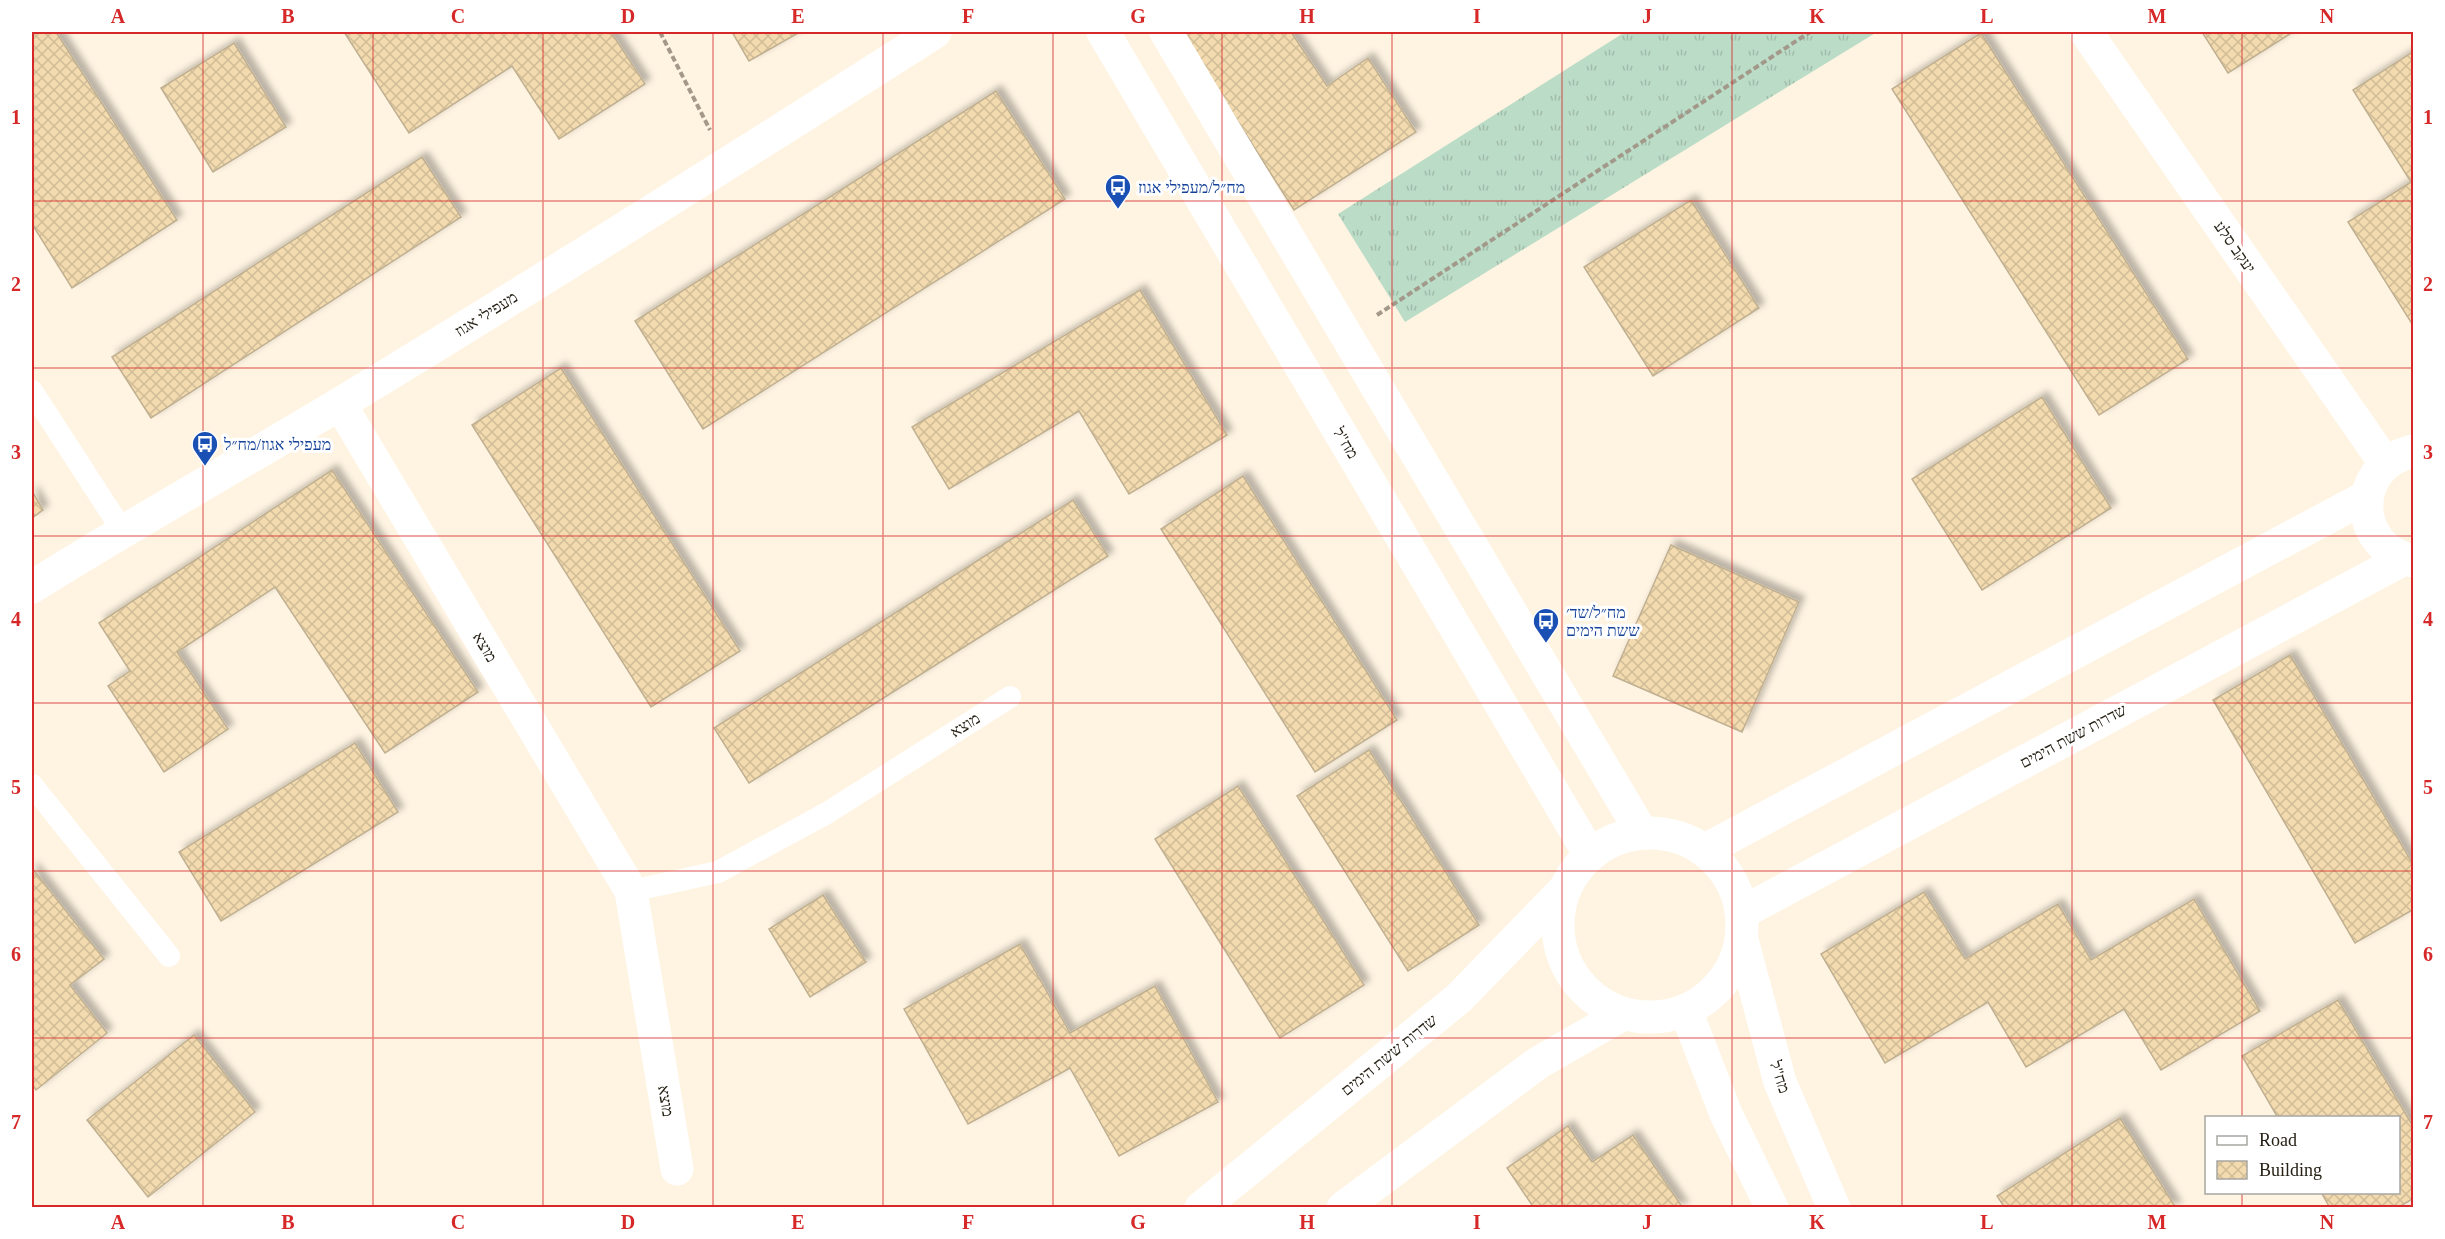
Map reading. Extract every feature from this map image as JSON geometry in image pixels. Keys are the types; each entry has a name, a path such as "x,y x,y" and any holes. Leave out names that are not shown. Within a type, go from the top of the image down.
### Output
{"street":[{"name":"מעפילי אגוז","path":"32,587 122,530 340,404 728,164 935,32"},
{"name":"מח\"ל","path":"1103,32 1590,855"},
{"path":"1166,32 1642,833"},
{"name":"יעקב סלע","path":"2086,32 2399,457"},
{"name":"מוצא","path":"340,404 631,891 677,1169"},
{"path":"2399,457 2373,479 2366,497 2367,517 2374,535 2387,550 2409,560"},
{"path":"1705,850 2366,497"},
{"name":"שדרות ששת הימים","path":"1742,927 2409,560"},
{"path":"1642,833 1664,833 1705,850 1722,868 1735,889 1742,927 1731,970 1712,994 1686,1011 1665,1017 1644,1018 1623,1014 1596,1000 1574,978 1565,960 1561,951 1557,920 1564,890 1575,871 1590,855 1614,840 1642,833"},
{"name":"שדרות ששת הימים","path":"1201,1208 1459,998 1564,890"},
{"name":"מח\"ל","path":"1742,927 1780,1082 1834,1208"},
{"path":"1686,1011 1726,1114 1772,1208"},
{"path":"1343,1208 1538,1063 1623,1014"}],"lane":[{"path":"32,391 122,530"},
{"name":"מוצא","path":"631,891 718,872 827,813 1010,697"},
{"path":"32,785 169,956"}],"path":[{"path":"660,32 728,164"},
{"path":"1347,334 1810,32"}],"green space":[{"path":"1625,32 1877,32 1405,322 1338,214"}],"building":[{"path":"32,32 56,32 177,220 72,288 32,224"},
{"path":"344,32 611,32 645,84 559,139 512,66 409,133"},
{"path":"732,32 800,32 749,61"},
{"path":"1181,32 1291,32 1327,86 1368,58 1416,132 1294,210"},
{"path":"2202,32 2293,32 2228,73"},
{"path":"1981,33 2188,359 2099,415 1892,89"},
{"path":"234,43 286,127 213,172 161,88"},
{"path":"2414,51 2414,327 2348,222 2411,182 2353,90"},
{"path":"996,91 1065,199 703,429 635,321"},
{"path":"422,157 461,217 151,418 112,357"},
{"path":"1691,200 1759,308 1653,376 1584,267"},
{"path":"1140,290 1227,435 1129,494 1079,411 949,489 912,427"},
{"path":"561,368 740,651 651,707 472,425"},
{"path":"2042,397 2111,508 1982,590 1912,479"},
{"path":"332,470 478,692 385,753 275,587 177,652 228,729 164,772 108,686 130,671 99,623"},
{"path":"1243,476 1397,720 1315,772 1161,529"},
{"path":"32,491 43,510 32,518"},
{"path":"1073,500 1108,556 749,783 714,728"},
{"path":"1671,545 1799,602 1742,732 1613,676"},
{"path":"2290,655 2414,866 2414,909 2355,943 2213,700"},
{"path":"355,743 398,812 221,921 179,852"},
{"path":"1369,750 1479,925 1408,971 1297,796"},
{"path":"1238,786 1364,985 1280,1038 1155,839"},
{"path":"32,868 104,959 70,985 107,1033 36,1090 32,1084"},
{"path":"1924,892 1965,959 2058,904 2091,960 2194,899 2260,1011 2161,1070 2124,1009 2026,1067 1988,1002 1885,1063 1821,954"},
{"path":"823,895 866,962 810,997 769,929"},
{"path":"1020,944 1070,1033 1155,986 1218,1102 1119,1156 1070,1068 968,1124 904,1009"},
{"path":"2338,1000 2414,1128 2414,1198 2397,1208 2330,1208 2322,1194 2400,1194 2400,1116 2277,1116 2242,1056"},
{"path":"194,1035 255,1112 148,1197 87,1120"},
{"path":"2120,1118 2176,1208 2005,1208 1997,1196"},
{"path":"1568,1126 1592,1162 1633,1135 1683,1208 1534,1208 1507,1168"}],"place":[{"name":"מח״ל/מעפילי אגוז","path":"1118,210"},
{"name":"מעפילי אגוז/מח״ל","path":"205,467"},
{"name":"מח״ל/שד׳ ששת הימים","path":"1546,644"}]}
